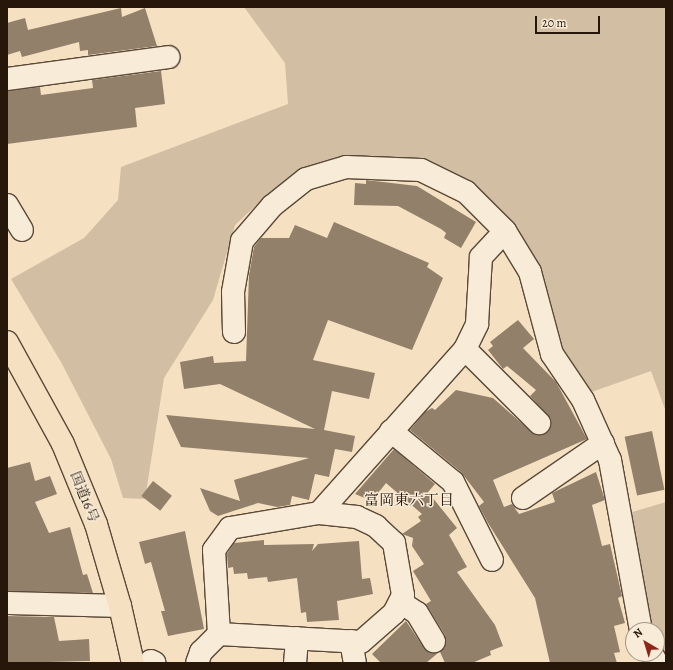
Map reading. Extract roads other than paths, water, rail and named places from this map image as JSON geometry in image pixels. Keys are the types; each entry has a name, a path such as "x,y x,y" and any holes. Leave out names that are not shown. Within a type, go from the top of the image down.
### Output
{"highway":[{"name":"国道16号","path":"7,342 63,444 96,524 120,606 146,662"}],"street":[{"path":"7,79 169,57"},
{"path":"234,332 233,292 242,241 272,206 306,179 346,167 421,170 466,192 505,231 530,272 552,354 583,400 610,460 640,622"},
{"path":"7,205 22,230"},
{"path":"319,513 465,349 477,324 482,257 505,231"},
{"path":"465,349 539,423"},
{"path":"391,431 453,482 492,560"},
{"path":"523,498 603,443"},
{"path":"197,663 201,652 220,634 361,642 394,613 403,596 401,572 394,543 376,526 357,517 319,513 230,528 214,550 220,634"},
{"path":"400,602 417,613 434,641"},
{"path":"7,603 120,606"},
{"path":"295,663 297,638"},
{"path":"352,641 354,663"}],"district":[{"name":"富岡東六丁目","path":"409,501"}]}
